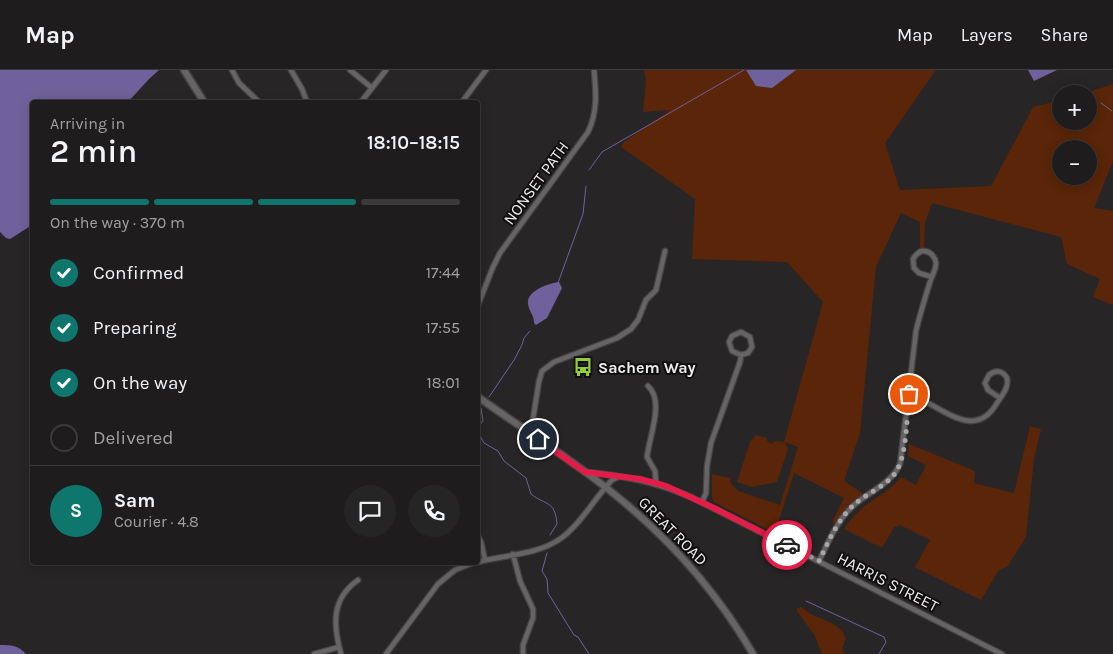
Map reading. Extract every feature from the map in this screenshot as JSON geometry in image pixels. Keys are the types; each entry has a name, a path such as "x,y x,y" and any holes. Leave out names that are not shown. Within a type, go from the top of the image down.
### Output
{"main road":[{"path":"184,70 203,100"},
{"name":"GREAT ROAD","path":"480,398 606,487 658,532 700,576 723,606 753,654"}],"street":[{"path":"232,70 239,83 257,100"},
{"path":"291,70 306,100"},
{"path":"350,70 372,88"},
{"path":"363,100 386,70"},
{"path":"464,100 486,70"},
{"name":"NONSET PATH","path":"480,300 500,253 588,132 594,118 596,104 594,70"},
{"path":"528,433 533,419 542,371 554,362 628,333 638,320 646,300 656,290 665,251"},
{"path":"819,561 845,515 858,501 890,479 898,470 903,448 916,331 932,277 936,263 934,256 928,252 918,253 913,261 914,268 920,273 932,277"},
{"path":"741,332 750,336 753,344 750,351 741,355 732,351 729,342 734,334 741,332"},
{"path":"702,502 706,493 707,466 711,443 741,355"},
{"path":"909,394 968,422 975,422 992,412 1008,386 1007,378 1002,373 993,372 987,376 986,386 990,392 1000,398"},
{"path":"648,386 655,396 653,432 647,457 655,470 656,483"},
{"name":"HARRIS STREET","path":"585,472 625,476 656,483 702,502 1002,654"},
{"path":"480,561 540,548 559,540 571,530 614,479 625,476"},
{"path":"480,540 485,560"},
{"path":"513,554 520,581 533,609 531,623 523,645 523,654"},
{"path":"386,654 438,584 455,570 468,565"},
{"path":"341,654 336,624 337,606 345,591 358,580"},
{"path":"314,654 339,647"}],"shaded area":[{"path":"0,70 159,70 130,100 30,100 30,226 10,239 0,232"},
{"path":"644,70 936,70 885,143 900,190 991,186 1033,107 1052,102 1052,130 1097,130 1097,89 1113,84 1113,161 1094,208 1113,211 1113,305 1093,297 1100,279 1067,264 1061,237 932,203 925,223 924,247 920,248 920,222 901,213 876,267 860,433 844,481 865,495 835,525 832,522 844,498 794,473 775,533 714,502 712,497 712,474 731,478 730,482 738,491 780,505 798,447 785,442 788,449 777,482 752,487 737,482 750,442 756,435 767,438 767,441 772,444 775,441 784,442 823,302 787,262 692,259 695,199 621,147 624,142 670,110 643,112 646,79"},
{"path":"746,70 796,70 772,88 756,86"},
{"path":"1028,70 1057,70 1034,81"},
{"path":"559,282 562,288 547,318 536,325 528,299 539,288"},
{"path":"1030,426 1041,429 1034,459 1026,537 1007,567 999,570 981,600 915,567 930,540 900,525 898,527 895,526 882,548 844,529 860,510 889,489 901,477 916,485 926,465 908,456 909,444 975,471 974,483 1014,493"},
{"path":"801,607 813,615 834,624 841,630 846,639 842,648 845,654 822,654 815,636 797,611 797,608"},
{"path":"0,645 14,646 26,654 0,654"}],"waterway":[{"path":"589,170 602,152 744,70"},
{"path":"1101,103 1112,111"},
{"path":"558,283 583,214 586,186"},
{"path":"489,397 514,360 524,338 530,331"},
{"path":"480,425 483,421 481,408"},
{"path":"480,436 484,443 498,451 504,461 526,478 531,494 552,507 557,524 550,535"},
{"path":"547,553 542,571 547,579 548,593 574,635 578,637 589,654"},
{"path":"806,601 884,637 886,642 879,654"}],"way so far":[{"path":"787,545 819,561 838,524 845,515 855,504 894,475 898,470 902,457 909,394"}],"place":[{"name":"Sachem Way","path":"583,367"}],"route":[{"path":"538,439 585,472 640,479 666,486 787,545"}]}
